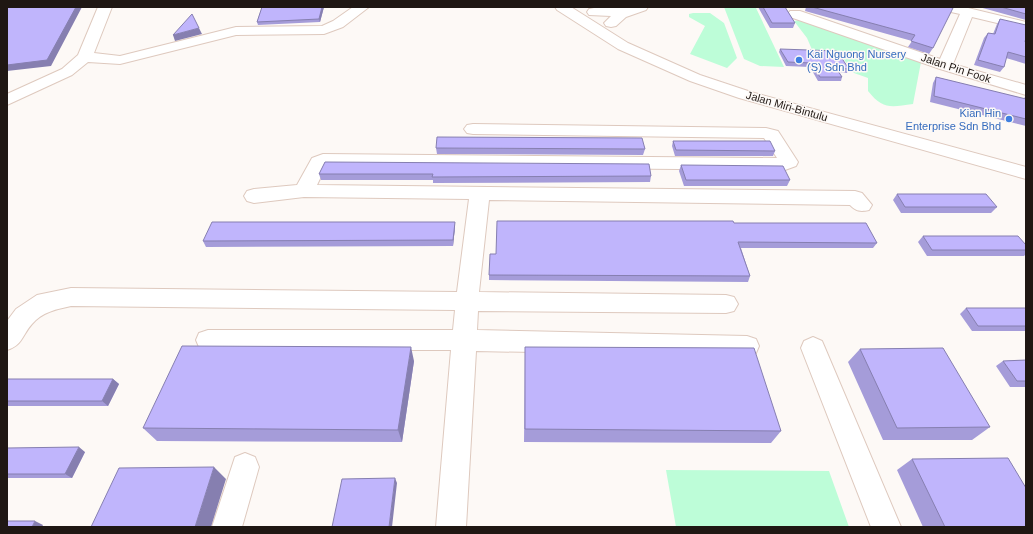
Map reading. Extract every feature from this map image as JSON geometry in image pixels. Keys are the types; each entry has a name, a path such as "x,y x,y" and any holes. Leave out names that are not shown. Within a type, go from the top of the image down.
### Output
{"main road":[{"path":"7,100 67,72 85,57 106,7"},
{"path":"85,57 120,60 236,31 324,30 338,24 362,7"},
{"name":"Jalan Miri-Bintulu","path":"562,7 623,46 695,78 745,95 1026,173"},
{"path":"618,18 641,7"},
{"path":"947,7 1026,26"},
{"name":"Jalan Miri-Bintulu","path":"590,10 618,18 662,53 710,72 1026,159"},
{"path":"945,66 967,12"},
{"name":"Jalan Pin Fook","path":"795,14 945,66 1026,90"},
{"path":"304,191 319,162 323,160 785,164 789,162 772,135 766,133 473,129"},
{"path":"655,131 675,194"},
{"path":"254,196 304,191 675,194 855,198 862,205"},
{"path":"451,527 467,301 480,193"},
{"path":"7,340 24,316 45,302 71,297 726,304"},
{"path":"208,340 464,340 747,346"},
{"path":"813,348 886,527"},
{"path":"227,527 245,468"}],"green space":[{"path":"724,7 756,8 784,67 760,66 744,59"},
{"path":"710,13 724,23 737,58 727,68 690,54 705,26 689,17 689,14"},
{"path":"800,20 921,62 913,104 888,106 878,101 868,91 868,78 854,73 839,53 813,52 807,38 794,21"},
{"path":"666,470 829,471 849,527 676,527"}],"building":[{"path":"7,7 76,7 47,60 7,65"},
{"path":"262,7 322,7 319,19 257,22"},
{"path":"763,7 785,7 795,23 772,23"},
{"path":"812,7 953,8 933,48 911,41 915,35"},
{"path":"1001,7 1026,7 1026,14"},
{"path":"192,14 199,28 173,35"},
{"path":"1000,19 1026,25 1026,57 1008,52 1004,67 978,60 988,33 995,34"},
{"path":"780,49 837,51 849,69 836,68 842,77 820,77 811,63 788,62"},
{"path":"936,77 1026,99 1026,119 934,96"},
{"path":"437,137 642,138 645,149 436,148"},
{"path":"673,141 770,141 775,151 676,150"},
{"path":"325,162 649,164 651,176 432,177 433,174 319,174"},
{"path":"681,165 783,166 790,180 686,180"},
{"path":"897,194 986,194 997,207 905,207"},
{"path":"497,221 733,221 734,223 866,223 877,243 738,242 750,276 489,275 490,254 496,254"},
{"path":"212,222 455,222 453,240 203,241"},
{"path":"923,236 1018,236 1026,245 1026,250 932,250"},
{"path":"966,308 1026,308 1026,326 978,326"},
{"path":"182,346 411,347 398,430 143,428"},
{"path":"525,347 754,348 781,431 525,429"},
{"path":"943,348 990,427 897,428 860,349"},
{"path":"1026,360 1026,381 1017,381 1003,361"},
{"path":"7,379 113,379 102,401 7,401"},
{"path":"79,447 65,474 7,474 7,448"},
{"path":"1008,458 1026,488 1026,527 945,527 912,459"},
{"path":"214,467 195,527 91,527 119,468"},
{"path":"395,478 389,527 332,527 342,479"},
{"path":"7,521 35,521 32,527 7,527"}],"place":[{"name":"Kai Nguong Nursery (S) Sdn Bhd","path":"799,60"},
{"name":"Kian Hin Enterprise Sdn Bhd","path":"1009,119"}]}
